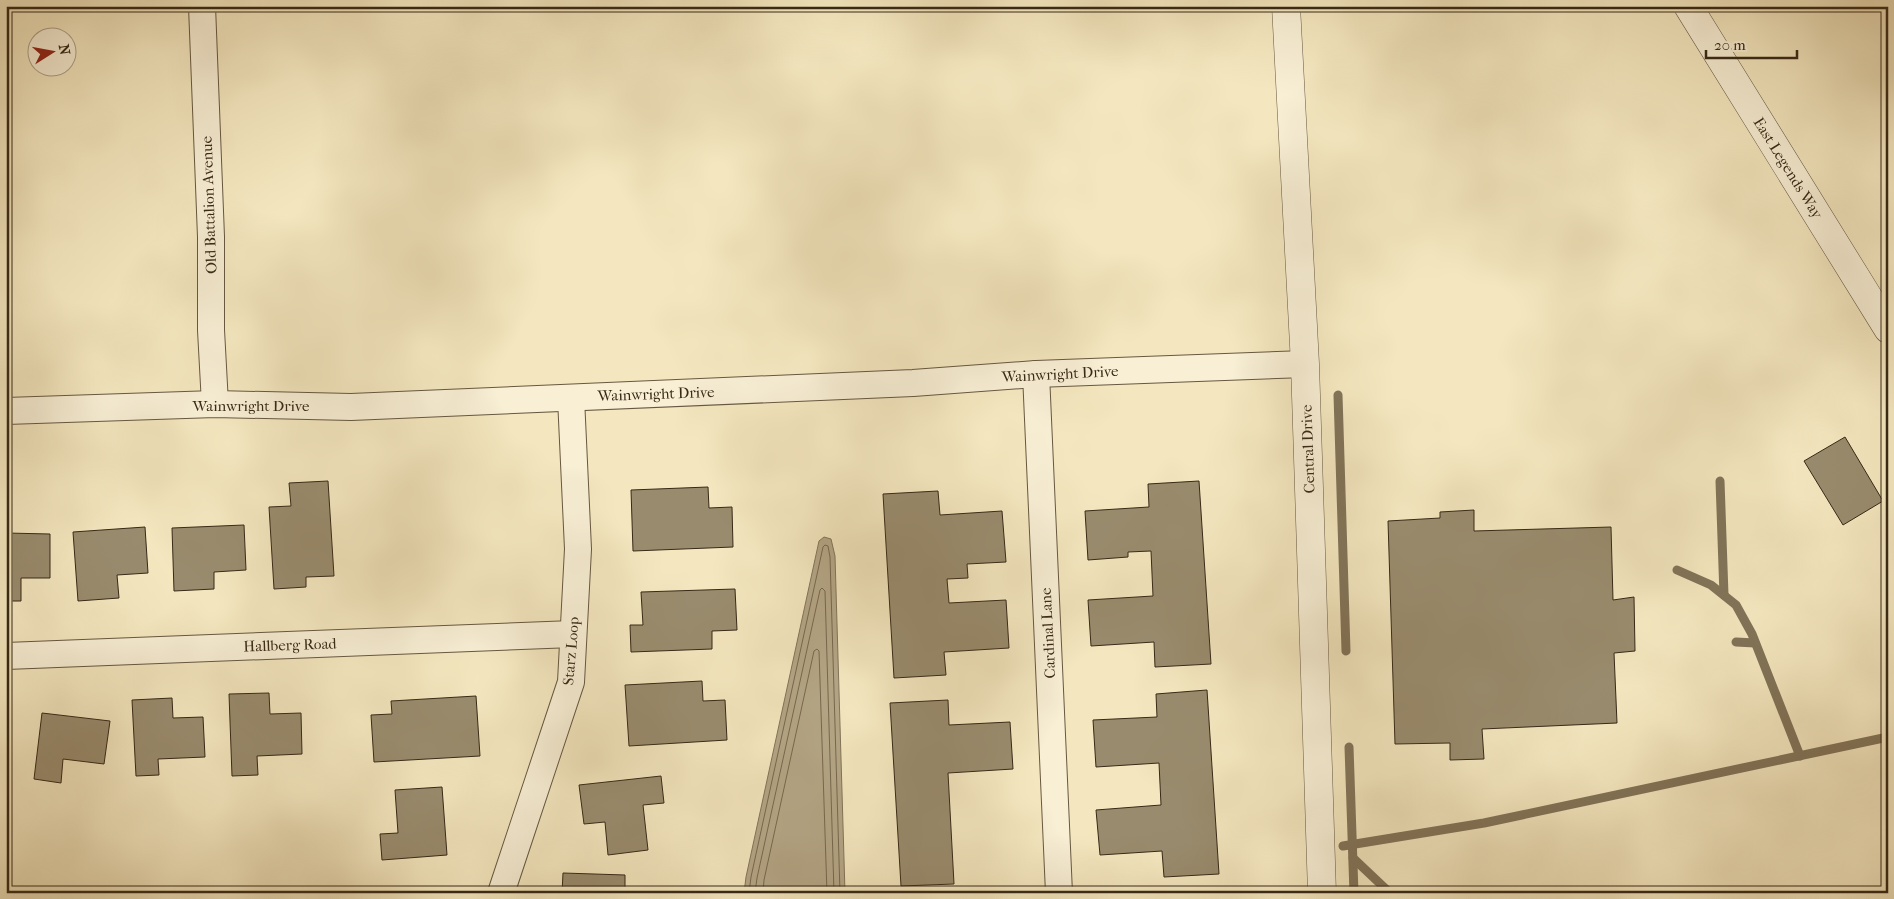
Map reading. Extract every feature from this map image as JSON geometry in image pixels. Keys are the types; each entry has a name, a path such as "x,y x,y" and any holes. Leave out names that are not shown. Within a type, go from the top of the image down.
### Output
{"street":[{"name":"Old Battalion Avenue","path":"202,6 211,237 211,330 215,404"},
{"name":"Central Drive","path":"1286,6 1305,364 1322,893"},
{"name":"East Legends Way","path":"1688,6 1888,329"},
{"name":"Wainwright Drive","path":"6,411 215,404 351,407 913,383 1036,374 1305,364"},
{"name":"Cardinal Lane","path":"1036,374 1060,893"},
{"name":"Starz Loop","path":"501,893 571,682 578,549 571,398"},
{"name":"Hallberg Road","path":"6,656 573,634"}],"water":[{"path":"824,537 831,539 835,556 845,893 744,893 819,541"}],"building":[{"path":"1845,437 1883,501 1843,525 1804,461"},
{"path":"328,481 334,576 306,577 306,587 274,589 269,507 291,506 289,483"},
{"path":"1199,481 1211,664 1155,667 1154,642 1091,646 1088,600 1153,596 1151,551 1128,552 1128,557 1088,560 1085,511 1149,507 1148,484"},
{"path":"708,487 709,508 732,507 733,547 633,551 631,490"},
{"path":"938,491 940,515 1002,511 1006,562 967,564 968,578 947,579 949,603 1006,600 1009,648 944,652 946,675 894,678 883,494"},
{"path":"1474,510 1474,531 1611,527 1613,600 1634,597 1635,651 1614,653 1617,723 1482,729 1484,759 1450,760 1450,743 1395,744 1388,521 1440,518 1440,512"},
{"path":"244,525 246,570 214,572 214,589 174,591 172,528"},
{"path":"145,527 148,573 117,575 119,598 78,601 73,532"},
{"path":"6,533 50,534 50,578 21,578 21,601 6,601"},
{"path":"735,589 737,630 712,631 712,649 631,652 630,625 643,625 641,592"},
{"path":"702,681 703,701 725,700 727,740 629,746 625,685"},
{"path":"1207,690 1219,874 1164,877 1162,851 1100,855 1096,810 1161,805 1159,763 1096,767 1093,720 1157,717 1156,694"},
{"path":"269,693 270,714 301,713 302,754 257,756 258,775 232,776 229,694"},
{"path":"476,696 480,756 374,762 371,715 392,714 391,701"},
{"path":"172,698 173,718 203,717 205,757 158,759 159,775 136,776 132,700"},
{"path":"948,700 949,725 1010,722 1013,769 948,773 954,884 901,886 890,703"},
{"path":"42,713 110,721 104,764 63,759 61,783 34,779"},
{"path":"6,719 9,719 11,764 6,765"},
{"path":"661,776 664,803 643,805 648,850 608,855 605,822 584,824 579,785"},
{"path":"442,787 447,855 382,860 380,834 398,833 395,790"},
{"path":"563,873 625,875 625,893 562,893"},
{"path":"440,888 441,893 369,893"}],"waterway":[{"path":"1338,395 1346,651"},
{"path":"1720,481 1724,595"},
{"path":"1677,570 1711,585 1736,605 1752,634 1800,756"},
{"path":"1736,642 1755,643"},
{"path":"1343,846 1484,823 1888,737"},
{"path":"1349,747 1354,893"},
{"path":"1353,858 1390,893"}]}
